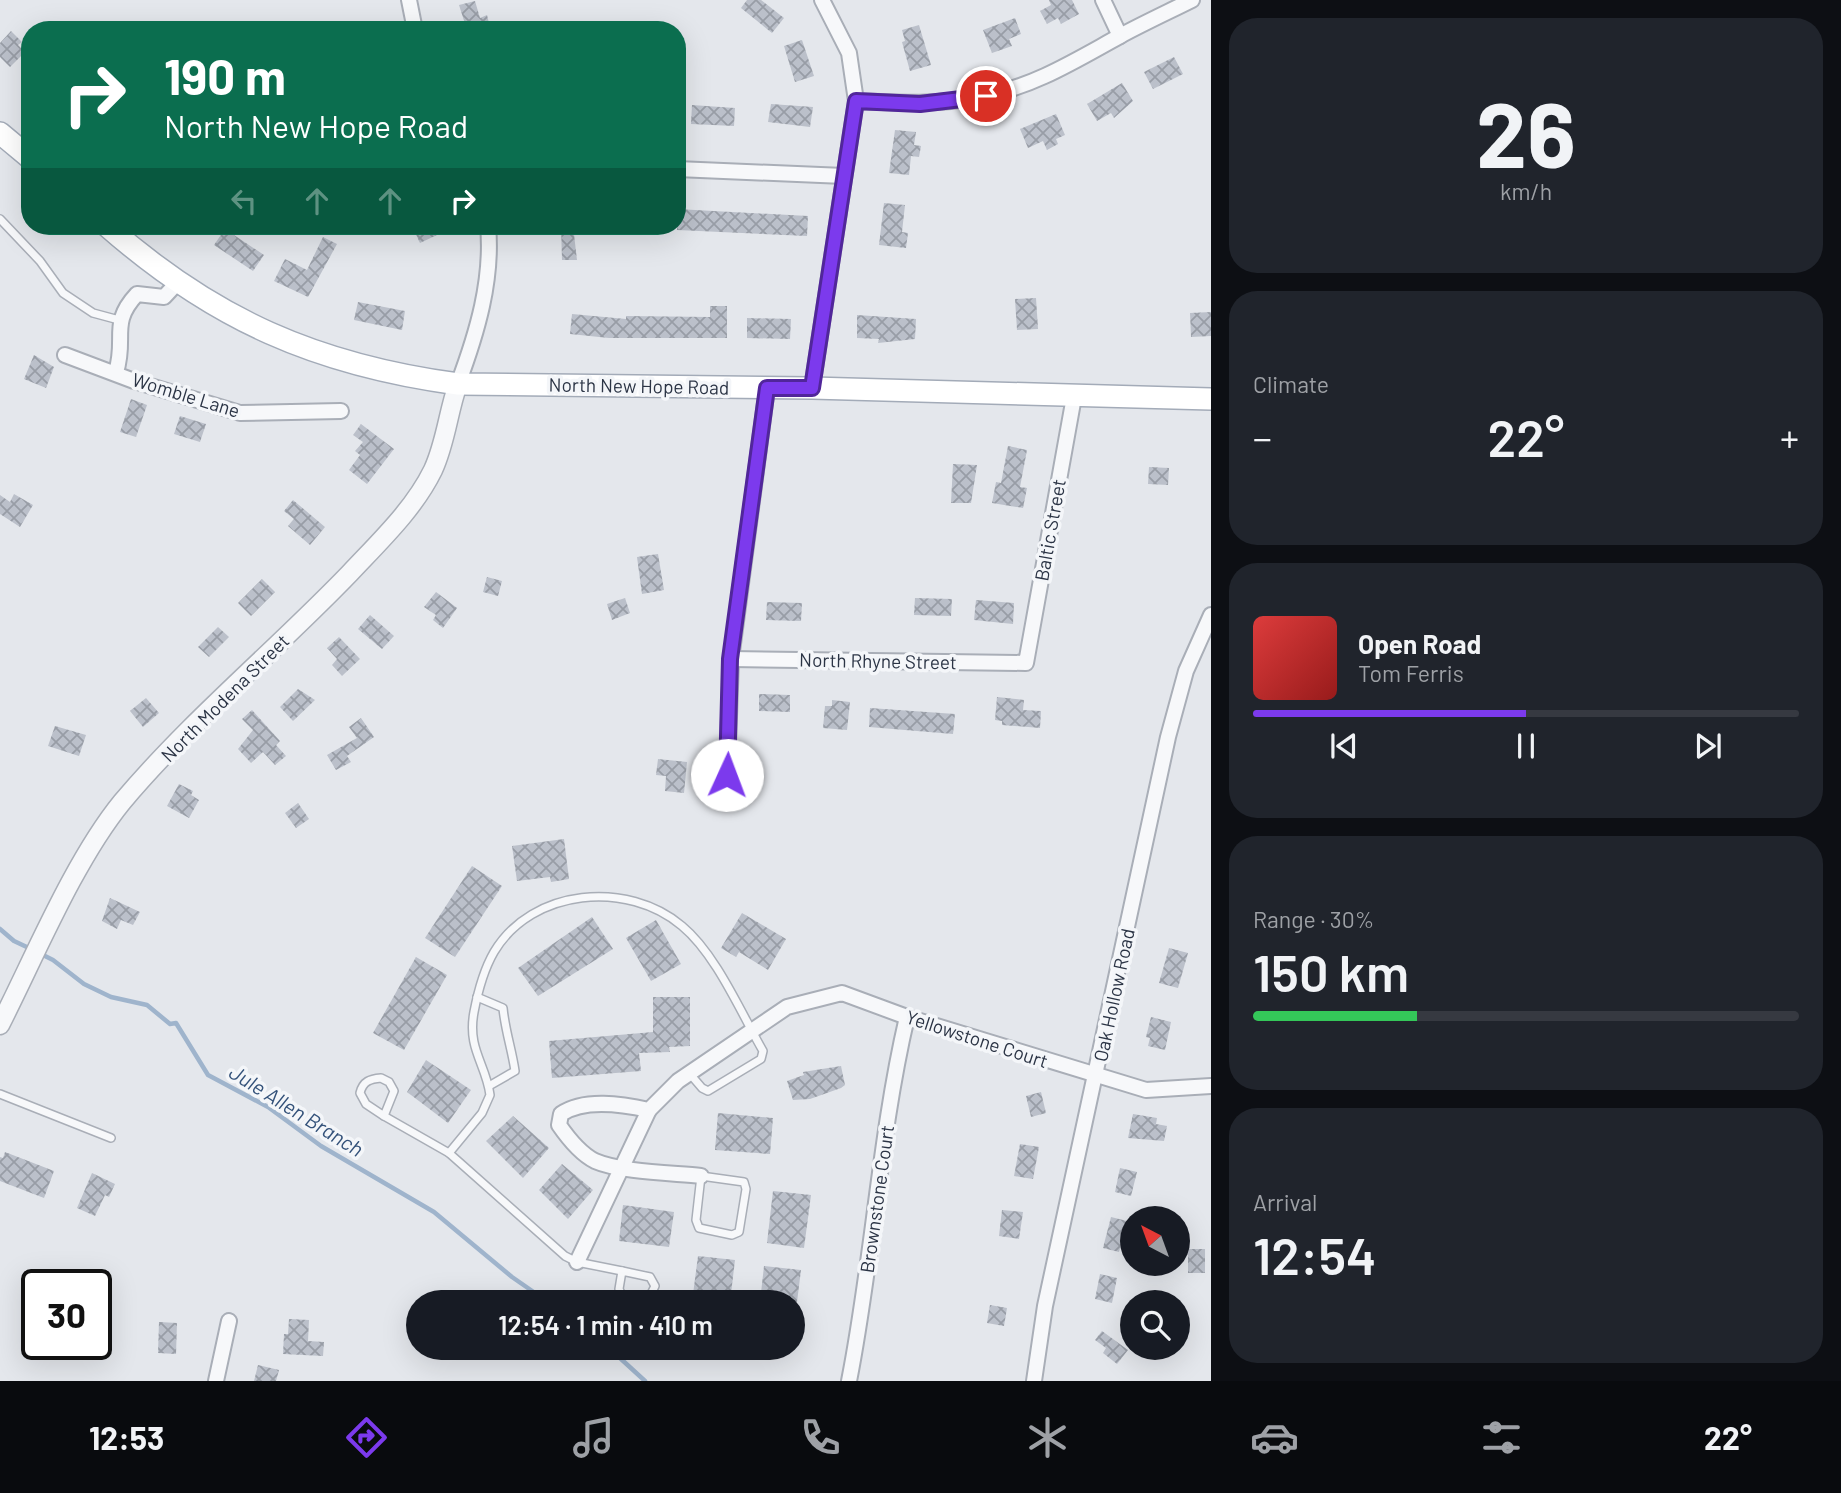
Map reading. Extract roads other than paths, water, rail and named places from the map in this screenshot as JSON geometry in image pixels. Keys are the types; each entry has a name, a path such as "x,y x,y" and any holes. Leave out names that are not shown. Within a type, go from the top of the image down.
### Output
{"main road":[{"path":"0,133 21,150"},
{"name":"North New Hope Road","path":"118,235 178,282 230,315 302,348 374,369 458,384 812,388 1211,399"}],"street":[{"path":"409,0 413,21"},
{"path":"812,388 856,101 849,53 822,0"},
{"path":"1104,0 1120,36"},
{"path":"856,101 920,104 986,96 1040,79 1192,0"},
{"path":"686,169 844,176"},
{"path":"458,384 481,314 491,255 489,235"},
{"path":"119,320 137,294 164,297 178,282"},
{"name":"Womble Lane","path":"116,372 123,352 119,320"},
{"name":"Womble Lane","path":"65,355 240,413 341,411"},
{"name":"North Modena Street","path":"0,1025 79,871 122,803 317,608 390,531 413,501 432,471 445,439 458,384"},
{"path":"727,775 730,659 767,388"},
{"name":"Baltic Street","path":"1026,663 1074,397"},
{"name":"Oak Hollow Road","path":"1034,1381 1045,1306 1168,737 1186,671 1211,615"},
{"name":"North Rhyne Street","path":"730,659 1026,663"},
{"name":"Yellowstone Court","path":"577,1262 649,1110 690,1074 787,1007 842,993 907,1017 1096,1077 1146,1090 1211,1086"},
{"name":"Brownstone Court","path":"849,1381 859,1332 895,1067 907,1017"},
{"path":"649,1110 626,1105 572,1106 561,1114 559,1125 584,1153 595,1161 701,1176"},
{"path":"216,1381 229,1321"}],"lane":[{"path":"0,219 40,261 63,293 93,313 119,320"},
{"path":"449,1153 482,1112 490,1095 473,1039 481,980 495,950 516,928 541,910 568,900 595,895 621,896 663,912 684,927 717,971 763,1051 761,1059 709,1090 702,1088 690,1074"},
{"path":"477,997 503,1008 505,1033 515,1072 489,1086"},
{"path":"384,1116 394,1091 389,1082 370,1079 362,1086 360,1094 366,1104 384,1116 449,1153 565,1256 577,1262 650,1277 655,1286 653,1290"},
{"path":"0,1094 111,1138"},
{"path":"701,1176 744,1182 746,1189 739,1232 732,1235 699,1228 696,1220 701,1176"},
{"path":"619,1290 622,1271"}],"waterway":[{"name":"Jule Allen Branch","path":"0,929 14,941 31,949"},
{"name":"Jule Allen Branch","path":"39,953 53,960 84,984 111,997 147,1005 170,1024 176,1023 208,1075 268,1107 321,1146 434,1212 531,1290"},
{"name":"Jule Allen Branch","path":"622,1360 645,1381"}]}
